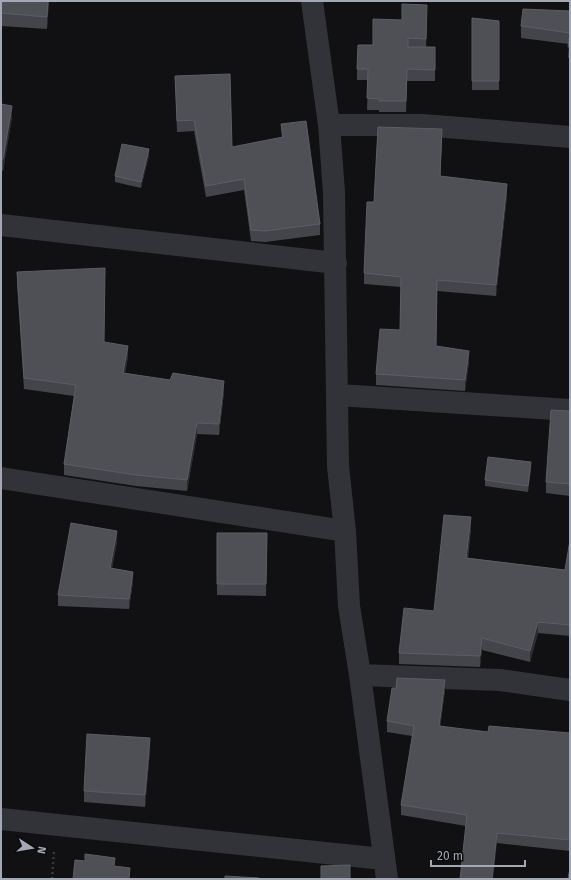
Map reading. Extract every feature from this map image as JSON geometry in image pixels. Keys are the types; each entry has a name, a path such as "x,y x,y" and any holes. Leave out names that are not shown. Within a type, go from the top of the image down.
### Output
{"street":[{"path":"1,819 385,869 360,675 349,606 345,531 338,466 336,263 329,125 312,1"},
{"path":"329,125 423,125 570,137"},
{"path":"1,225 336,263"},
{"path":"338,395 570,410"},
{"path":"1,478 345,531"},
{"path":"360,675 500,680 570,690"}],"building":[{"path":"1,1 48,1 47,17 1,13"},
{"path":"402,4 427,5 426,39 408,38 408,47 435,47 435,70 407,69 406,101 379,101 379,99 367,98 368,69 357,69 358,45 373,45 373,19 402,20"},
{"path":"523,9 570,11 570,33 521,26"},
{"path":"472,18 499,21 499,81 472,81"},
{"path":"570,33 570,47 568,47"},
{"path":"230,74 232,147 283,137 281,124 306,121 320,224 265,231 251,230 244,179 206,186 194,120 177,121 175,76"},
{"path":"1,104 12,106 3,159 1,159"},
{"path":"378,127 442,129 440,176 507,184 496,285 437,280 436,346 469,351 465,380 376,374 380,329 400,330 401,277 364,273 367,202 374,202"},
{"path":"122,144 149,149 141,182 115,176"},
{"path":"105,268 104,342 128,346 123,373 170,380 173,373 224,381 219,424 197,423 187,480 136,475 64,464 76,385 24,378 17,272"},
{"path":"551,410 570,411 570,484 546,482"},
{"path":"488,457 531,462 528,486 485,480"},
{"path":"444,515 471,517 466,558 565,570 570,540 570,625 538,622 530,651 482,638 480,656 399,653 404,608 434,611"},
{"path":"71,523 117,531 110,568 133,572 129,599 58,595"},
{"path":"217,533 267,533 266,584 217,584"},
{"path":"397,678 445,680 439,726 488,732 489,726 570,733 570,840 497,833 492,879 460,879 467,815 401,805 414,726 387,721 392,688 396,688"},
{"path":"87,734 150,738 145,795 84,791"},
{"path":"85,854 115,858 114,866 130,868 129,879 73,879 75,860 85,861"},
{"path":"350,865 350,879 321,879 321,866"},
{"path":"570,868 570,879 568,879"},
{"path":"225,876 259,878 259,879 225,879"}]}
